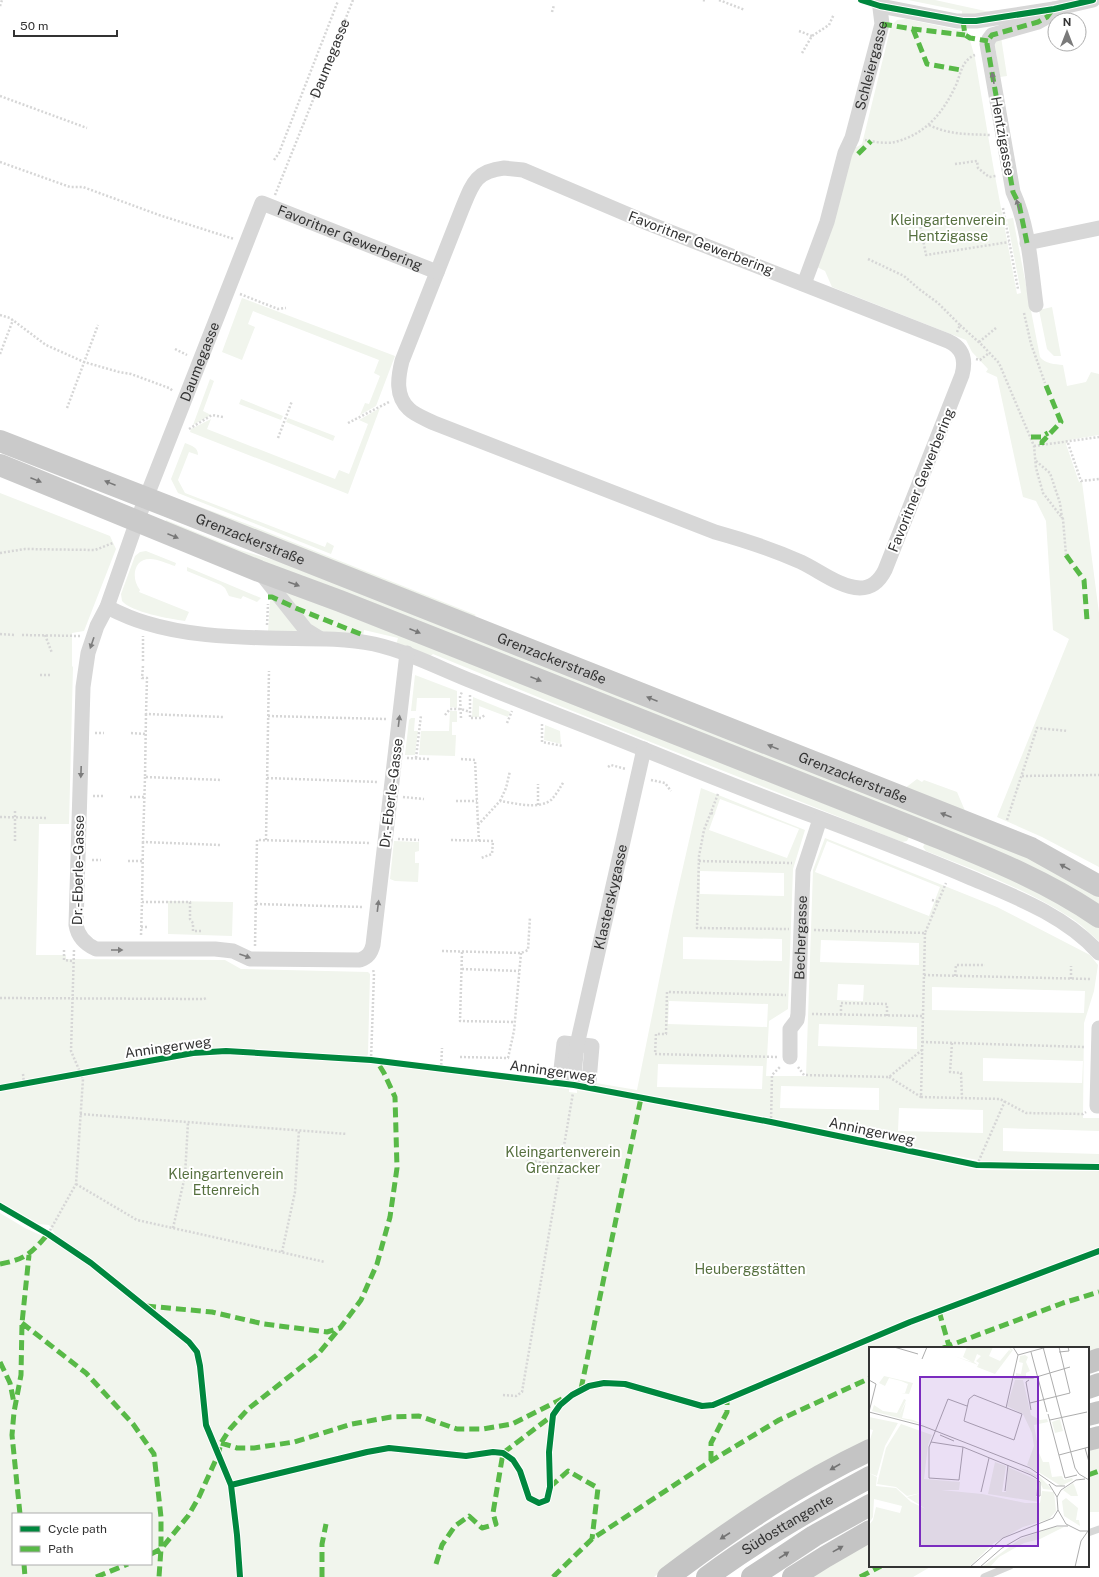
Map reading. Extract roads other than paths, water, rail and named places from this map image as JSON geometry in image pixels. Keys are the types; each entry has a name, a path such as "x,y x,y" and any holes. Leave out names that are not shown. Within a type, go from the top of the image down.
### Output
{"highway":[{"path":"1089,1363 1099,1359"},
{"path":"1089,1388 1099,1384"},
{"path":"1089,1415 1099,1412"},
{"path":"1089,1440 1099,1437"},
{"path":"668,1577 714,1543 776,1502 846,1461 869,1450"},
{"name":"Südosttangente","path":"707,1577 801,1515 869,1478"},
{"name":"Südosttangente","path":"752,1577 814,1536 869,1506"},
{"path":"793,1577 825,1556 869,1532"}],"main road":[{"name":"Grenzackerstraße","path":"0,441 1031,848 1099,886"},
{"name":"Grenzackerstraße","path":"0,465 259,571 340,601 922,831 1016,870 1073,899 1099,917"}],"street":[{"name":"Schleiergasse","path":"804,284 827,222 845,153 852,138 882,24 880,3 963,21 976,21 1054,9 1093,0"},
{"name":"Hentzigasse","path":"1036,305 1027,243 1019,204 1013,192 987,44 988,39 992,35 1038,22 1047,17 1054,9"},
{"name":"Favoritner Gewerbering","path":"504,168 523,170 650,224 804,284 954,344 962,353 964,358 965,366 962,375 885,570 878,582 870,586 854,588 839,582 801,562 744,540 707,529 434,423 408,408 400,396 398,382 402,361 469,190 485,172 504,168"},
{"name":"Favoritner Gewerbering","path":"266,205 437,272"},
{"name":"Daumegasse","path":"137,521 247,241 266,205"},
{"path":"1027,243 1099,228"},
{"path":"137,521 106,607 143,623 178,631 266,638 319,638 371,644 407,654 644,750 820,819 910,852 999,890 1041,910 1087,939 1099,953"},
{"path":"259,571 306,630 319,638"},
{"name":"Dr.-Eberle-Gasse","path":"106,607 88,653 84,687 76,925 77,932 81,939 96,950 215,949 233,951 250,959 360,960 368,955 372,951 378,907 407,654"},
{"name":"Klasterskygasse","path":"574,1074 577,1045 644,750"},
{"name":"Bechergasse","path":"790,1057 790,1029 797,1020 798,1014 802,879 804,864 820,819"},
{"path":"910,852 922,831"},
{"path":"1098,1106 1099,1028"}],"lane":[{"path":"861,0 880,3"},
{"path":"1089,1533 1099,1529"},
{"path":"984,1577 1008,1567"}],"park label":[{"name":"Kleingartenverein Hentzigasse","path":"948,228"},
{"name":"Kleingartenverein Grenzacker","path":"563,1160"},
{"name":"Kleingartenverein Ettenreich","path":"226,1182"},
{"name":"Heuberggstätten","path":"750,1269"}]}
